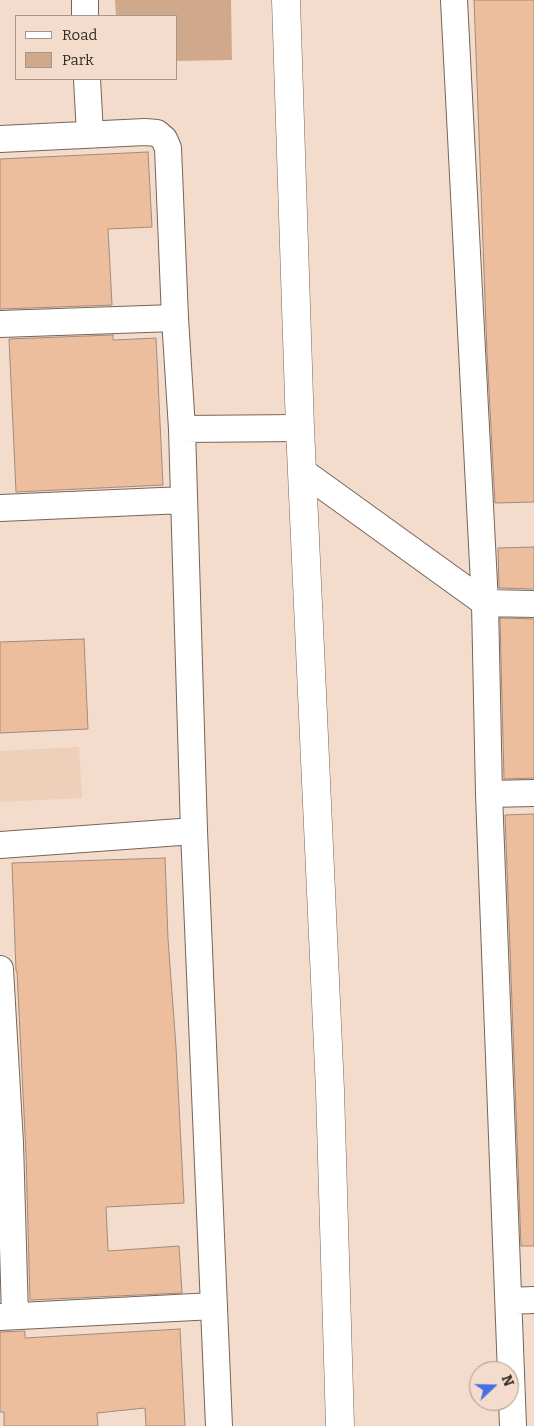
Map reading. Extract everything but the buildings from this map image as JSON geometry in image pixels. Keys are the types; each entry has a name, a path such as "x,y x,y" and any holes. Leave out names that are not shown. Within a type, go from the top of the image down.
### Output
{"street":[{"path":"85,0 85,15"},
{"path":"286,0 300,428 330,1090 340,1426"},
{"path":"454,0 486,603 489,794 521,1300 513,1426"},
{"path":"88,80 90,134"},
{"path":"0,139 145,132 157,134 164,139 168,148 182,429 194,831 219,1426"},
{"path":"0,324 175,318"},
{"path":"182,429 300,428"},
{"path":"302,471 486,603 534,604"},
{"path":"0,508 184,500"},
{"path":"489,794 534,792"},
{"path":"0,845 194,831"},
{"path":"0,969 8,1317 214,1306"}],"shaded area":[{"path":"79,747 82,798 0,802 0,751"}],"green space":[{"path":"115,0 231,0 232,60 178,61 178,15 116,15"}]}
